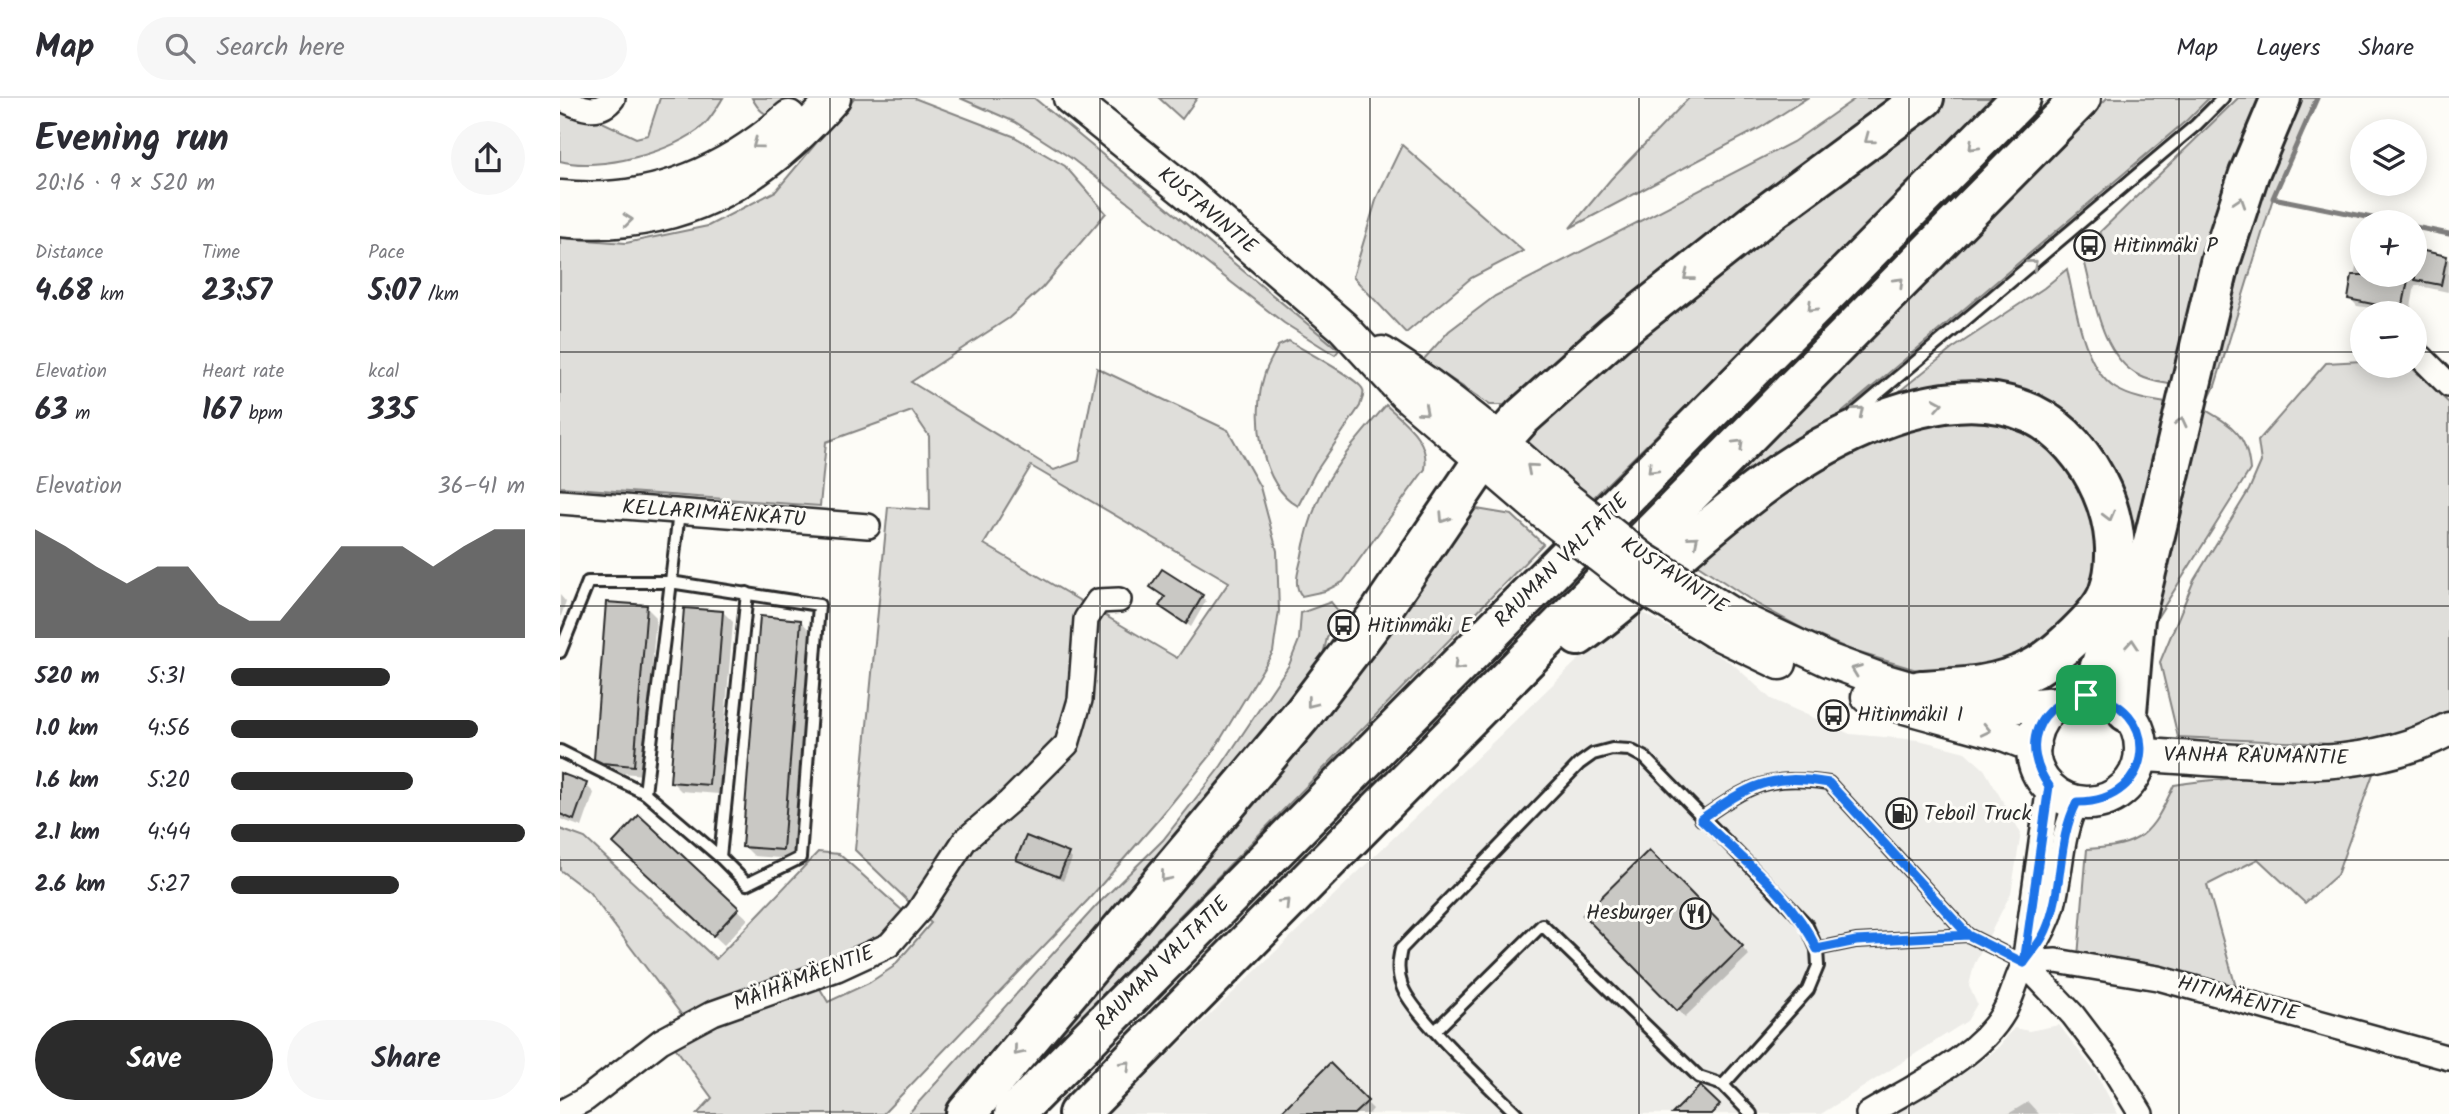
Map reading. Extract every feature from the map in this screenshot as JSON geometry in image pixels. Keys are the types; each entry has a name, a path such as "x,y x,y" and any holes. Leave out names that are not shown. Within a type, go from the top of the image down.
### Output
{"highway":[{"path":"966,1114 1317,696 1376,618 1491,451 1522,416 1615,334 1756,222 1924,98"},
{"name":"RAUMAN VALTATIE","path":"1014,1114 2021,98"},
{"name":"RAUMAN VALTATIE","path":"1078,1114 2081,98"},
{"path":"2127,712 2135,618 2220,263 2249,174 2281,98"},
{"path":"1466,718 1583,632 1745,498 1807,455 1862,427 1895,415 1957,401 2012,407 2032,414 2068,439 2105,499 2112,522 2115,551 2102,664 2072,699"},
{"path":"1921,690 1996,682 2033,669 2059,652 2108,596"}],"main road":[{"path":"560,197 607,199 641,194 701,177 737,159 767,136 807,98"},
{"path":"560,220 625,221 660,216 709,198 762,168 786,149 834,98"},
{"name":"KUSTAVINTIE","path":"1070,98 1184,190 1343,327 1404,394 1491,451 1553,504 1643,559 1726,624 1843,689 2034,746"},
{"name":"KUSTAVINTIE","path":"1726,624 1972,706 1996,708 2072,699"},
{"path":"2072,699 2115,702 2127,712 2141,740 2141,755 2136,772 2126,787 2112,797 2095,802 2077,802 2049,786 2037,767 2034,746 2037,729 2046,714 2072,699"},
{"name":"VANHA RAUMANTIE","path":"2141,755 2340,761 2402,749 2449,729"}],"street":[{"path":"560,98 596,110 607,106 613,98"},
{"path":"2427,363 2449,385"},
{"name":"KELLARIMÄENKATU","path":"560,502 868,526"},
{"name":"MÄIHÄMÄENTIE","path":"560,1113 586,1099 661,1041 713,1013 837,969 889,945 918,912 965,840 1009,802 1067,744 1080,700 1086,619 1098,601 1119,600"},
{"path":"2024,963 2049,786"},
{"path":"1868,1114 1968,1052 1990,1031 2005,1011 2024,963 2045,932 2053,904 2065,829 2077,802"},
{"name":"HITIMÄENTIE","path":"2024,963 2056,961 2158,978 2449,1058"},
{"path":"2024,963 2073,1015 2111,1065 2141,1114"}],"lane":[{"path":"1807,455 2196,125 2223,98"},
{"path":"645,793 679,511"},
{"path":"560,652 588,582 670,582 819,605 800,858 747,884 720,856 645,793 560,751"},
{"path":"720,856 747,593"},
{"path":"1517,1114 1416,1010 1402,989 1398,974 1401,949 1579,764 1593,754 1612,749 1630,750 1660,771 1701,819 1806,924 1817,949 1818,966 1808,990 1723,1085"},
{"path":"1701,819 1746,788 1769,782 1802,779 1829,783 1968,935 2024,963"},
{"path":"1436,1030 1542,925 1699,1077 1723,1085 1751,1114"},
{"path":"1817,949 1856,941 1968,935"}],"shaded area":[{"path":"660,98 723,98 704,125 675,144 615,162 576,164 560,161 560,102 636,138 648,135"},
{"path":"752,98 795,98 778,116 762,111"},
{"path":"854,98 914,98 1013,136 1065,166 1106,213 1042,288 1009,318 911,382 1054,470 1079,461 1097,368 1228,430 1260,487 1277,551 1279,611 1273,652 1211,755 1088,900 883,1114 697,1114 712,1098 672,1043 816,982 828,1002 869,983 893,967 931,923 855,850 888,507 930,510 929,436 912,411 826,442 820,506 560,487 560,238 626,243 708,226 776,191","holes":["1031,466 1229,582 1177,658 984,544"]},
{"path":"960,98 1034,98 1339,350 1335,355 1284,323 1071,158 1015,122"},
{"path":"1159,98 1197,98 1182,119"},
{"path":"1689,98 1807,98 1760,128 1570,228 1611,179"},
{"path":"1856,98 1908,98 1504,405 1490,405 1423,360 1449,331 1495,296 1793,142"},
{"path":"1944,98 1997,98 1593,498 1531,450 1527,439 1534,424 1826,185"},
{"path":"2107,98 2209,98 2187,120 1812,438 1663,546"},
{"path":"2238,98 2267,98 2178,386 2149,380 2127,367 2108,341 2101,325 2084,260 2103,238 2100,232"},
{"path":"2294,98 2317,98 2273,198 2215,386 2204,409 2237,432 2246,448 2250,470 2148,632 2256,195"},
{"path":"1402,145 1523,251 1471,278 1406,333 1353,277 1377,197"},
{"path":"2067,269 2082,334 2095,366 2104,379 2129,395 2173,404 2127,577 2062,420 1871,414 1952,349 2044,288"},
{"path":"1289,341 1342,372 1360,385 1363,392 1360,406 1315,473 1298,506 1285,495 1267,465 1259,428 1260,392 1265,372 1278,346"},
{"path":"2350,362 2350,378 2423,378 2449,403 2449,711 2404,738 2352,745 2178,737 2160,662 2194,580 2249,490 2261,462 2258,441 2326,363"},
{"path":"1386,405 1420,441 1426,459 1425,469 1343,582 1325,591 1302,596 1297,583 1298,574 1306,535 1321,494 1342,459"},
{"path":"1966,412 2034,428 2088,491 2097,543 2097,566 2085,605 2029,660 1933,675 1853,651 1805,630 1757,604 1689,559 1849,447"},
{"path":"1465,507 1512,515 1543,544 986,1114"},
{"path":"1331,602 1342,616 1327,638 1323,655 1294,706 946,1114 908,1114 1096,906 1163,840 1221,766 1289,665 1299,640 1301,613"},
{"path":"1633,607 1733,664 1771,699 1850,734 1919,740 1965,752 1984,769 2021,833 2011,893 1974,965 1969,986 1977,1004 1967,1021 1821,1114 1107,1114"},
{"path":"2374,771 2337,875 2305,903 2258,859 2207,885 2237,991 2078,957 2087,849 2121,845 2142,835 2158,816 2174,785 2224,779"},
{"path":"560,829 585,838 716,959 818,852 839,854 904,912 885,940 684,1018 589,892 560,870"},
{"path":"2059,1025 2096,1073 2118,1114 1896,1114 1966,1072 1997,1049 2014,1028 2029,1031"}],"building":[{"path":"2427,252 2447,256 2441,285 2427,282"},
{"path":"2350,287 2407,287 2404,301 2348,299"},
{"path":"1162,569 1203,595 1186,624 1159,606 1165,597 1150,587"},
{"path":"606,602 647,605 634,766 602,763 594,759"},
{"path":"684,608 723,611 709,785 670,782"},
{"path":"760,616 801,620 783,850 742,847"},
{"path":"560,773 587,783 574,820 560,814"},
{"path":"639,815 739,908 713,936 613,843"},
{"path":"1026,836 1069,853 1059,877 1016,860"},
{"path":"1649,850 1743,946 1677,1011 1583,915"},
{"path":"1330,1063 1368,1101 1354,1114 1279,1114"},
{"path":"1700,1086 1720,1105 1711,1114 1672,1114"}],"waterway":[{"path":"2317,98 2273,198 2350,214"},
{"path":"2427,229 2449,234"}],"place":[{"name":"Hitinmäki P","path":"2090,246"},
{"name":"Hitinmäki E","path":"1344,626"},
{"name":"HitinmäkiI I","path":"1834,715"},
{"name":"Teboil Truck","path":"1901,814"},
{"name":"Hesburger","path":"1696,913"}],"route":[{"path":"2086,695 2059,703 2046,714 2037,729 2035,760 2040,774 2049,786 2024,963 1992,944 1968,935 1856,941 1817,949 1806,924 1701,819 1746,788 1769,782 1802,779 1829,783 1968,935 1992,944 2024,963 2045,932 2053,904 2065,829 2077,802 2095,802 2112,797 2126,787 2136,772 2141,755 2141,740 2136,725 2127,712 2115,702 2101,696 2086,695"}]}
